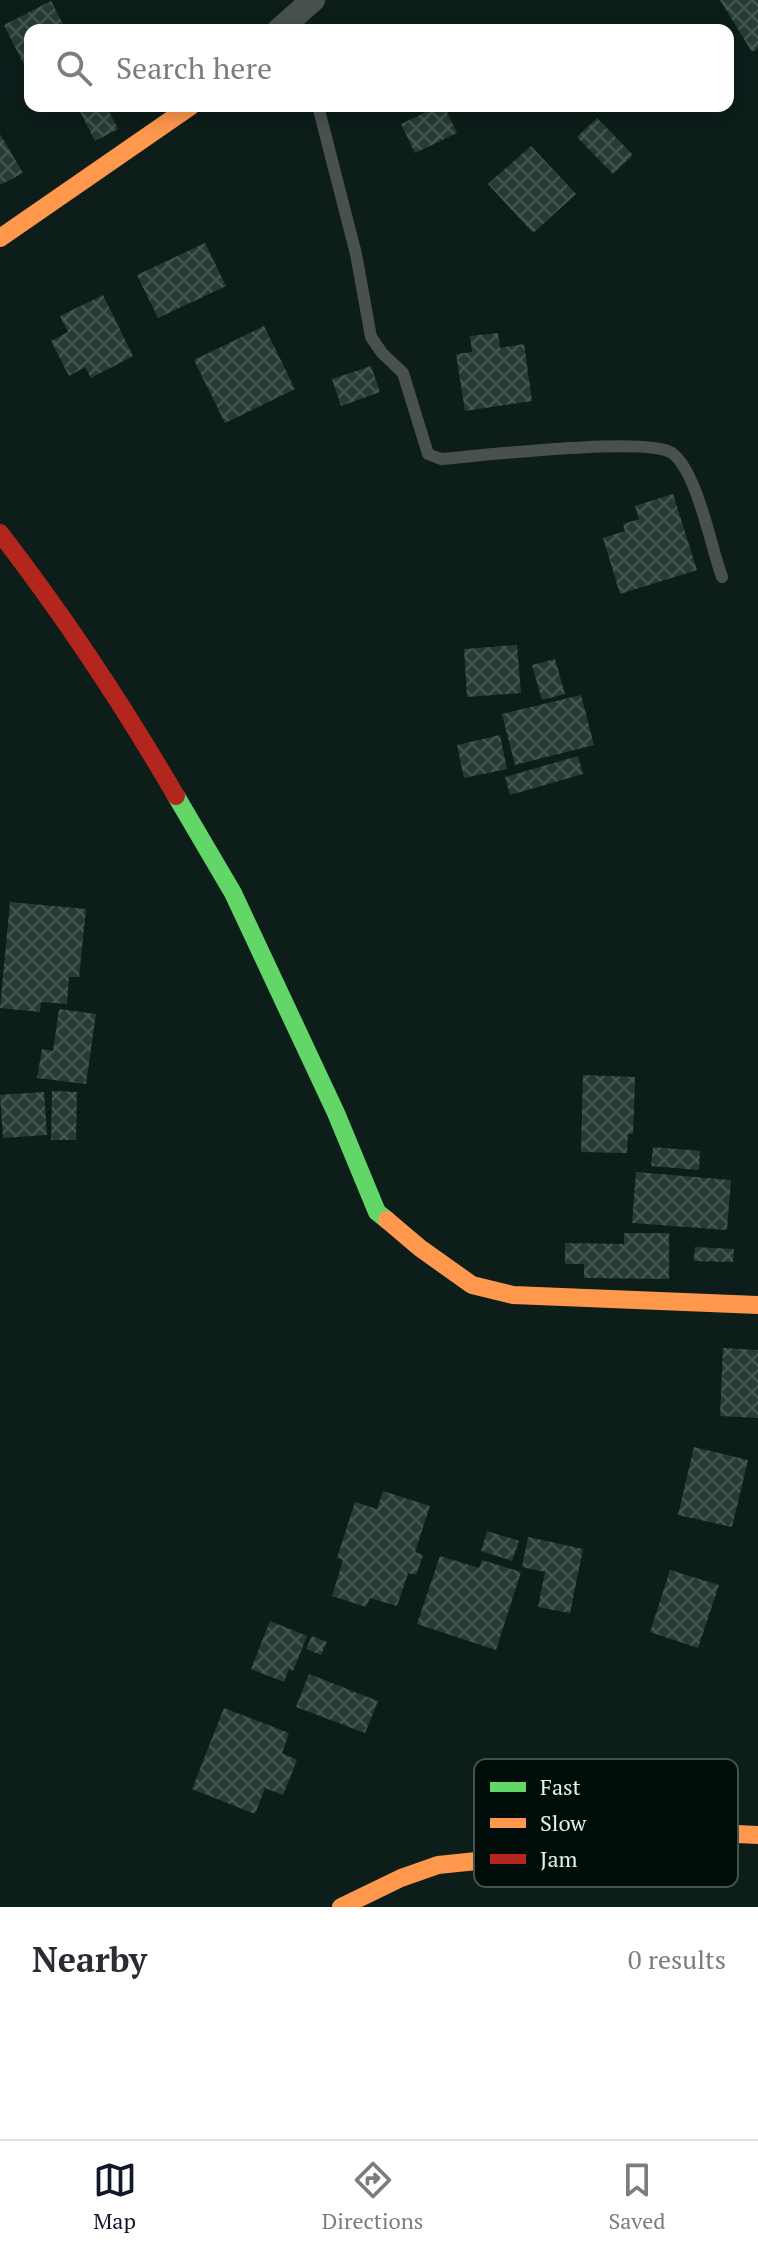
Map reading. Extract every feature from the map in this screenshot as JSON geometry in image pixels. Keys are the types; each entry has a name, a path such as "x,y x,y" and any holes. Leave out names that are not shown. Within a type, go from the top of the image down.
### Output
{"street":[{"path":"291,24 313,0"},
{"path":"0,238 182,112"},
{"path":"0,533 46,593 152,754 233,893 336,1113 377,1212 472,1285 499,1292 758,1305"},
{"path":"738,1834 758,1835"},
{"path":"341,1907 401,1878 438,1865 474,1861"}],"lane":[{"path":"320,112 356,254 371,337 382,353 403,373 428,454 441,459 611,446 647,447 671,452 688,473 702,508 711,548 722,577"}],"building":[{"path":"720,0 758,0 758,48 752,52"},
{"path":"51,1 63,24 24,24 24,65 4,25"},
{"path":"80,112 109,112 118,129 95,141"},
{"path":"426,112 447,112 457,133 415,153 401,124"},
{"path":"597,118 633,155 613,174 577,137"},
{"path":"0,134 23,173 0,185"},
{"path":"531,146 576,194 533,233 488,184"},
{"path":"205,243 226,286 158,318 137,275"},
{"path":"103,295 133,356 91,378 85,367 69,376 51,341 68,332 60,316"},
{"path":"264,326 295,389 225,423 194,360"},
{"path":"498,333 500,348 524,344 532,401 465,411 456,354 472,352 470,336"},
{"path":"371,366 380,392 341,406 332,379"},
{"path":"673,494 697,570 620,594 603,538 625,531 623,524 639,519 635,506"},
{"path":"517,645 521,693 467,697 464,649"},
{"path":"555,659 565,694 542,700 532,665"},
{"path":"581,695 594,745 515,765 502,714"},
{"path":"500,735 507,769 464,778 457,745"},
{"path":"578,756 583,774 510,795 505,777"},
{"path":"10,902 86,909 79,977 69,977 67,1004 41,1002 40,1012 0,1008"},
{"path":"59,1009 96,1014 86,1084 37,1078 42,1049 53,1051"},
{"path":"583,1075 635,1077 633,1134 628,1134 627,1153 581,1152"},
{"path":"52,1091 77,1092 76,1140 51,1140"},
{"path":"44,1092 47,1135 3,1138 0,1095"},
{"path":"653,1147 700,1151 699,1170 651,1166"},
{"path":"636,1172 731,1180 727,1230 632,1223"},
{"path":"624,1233 669,1233 669,1279 584,1278 584,1264 565,1264 565,1243 624,1244"},
{"path":"695,1247 734,1249 733,1262 694,1261"},
{"path":"723,1348 758,1350 758,1418 720,1416"},
{"path":"694,1447 748,1460 732,1527 678,1515"},
{"path":"383,1491 430,1506 415,1552 423,1555 416,1575 408,1573 397,1606 370,1598 366,1607 332,1596 343,1560 337,1558 355,1502 377,1509"},
{"path":"487,1531 519,1541 512,1561 481,1551"},
{"path":"528,1537 583,1549 570,1613 538,1607 545,1572 522,1567"},
{"path":"440,1556 479,1568 482,1560 521,1572 496,1650 417,1624"},
{"path":"670,1570 719,1585 698,1648 650,1632"},
{"path":"270,1621 307,1636 293,1671 289,1669 284,1682 251,1669"},
{"path":"312,1636 327,1642 321,1655 306,1649"},
{"path":"309,1674 378,1701 365,1733 296,1707"},
{"path":"224,1708 289,1733 282,1753 297,1760 283,1795 265,1788 255,1814 192,1789"}],"traffic: fast":[{"path":"176,796 233,893 336,1113 377,1212 387,1220"}],"traffic: slow":[{"path":"0,238 182,112"},
{"path":"387,1220 472,1285 513,1295 758,1305"},
{"path":"738,1834 758,1835"},
{"path":"341,1907 401,1878 438,1865 474,1861"}],"traffic: jam":[{"path":"0,533 92,662 176,796"}]}
